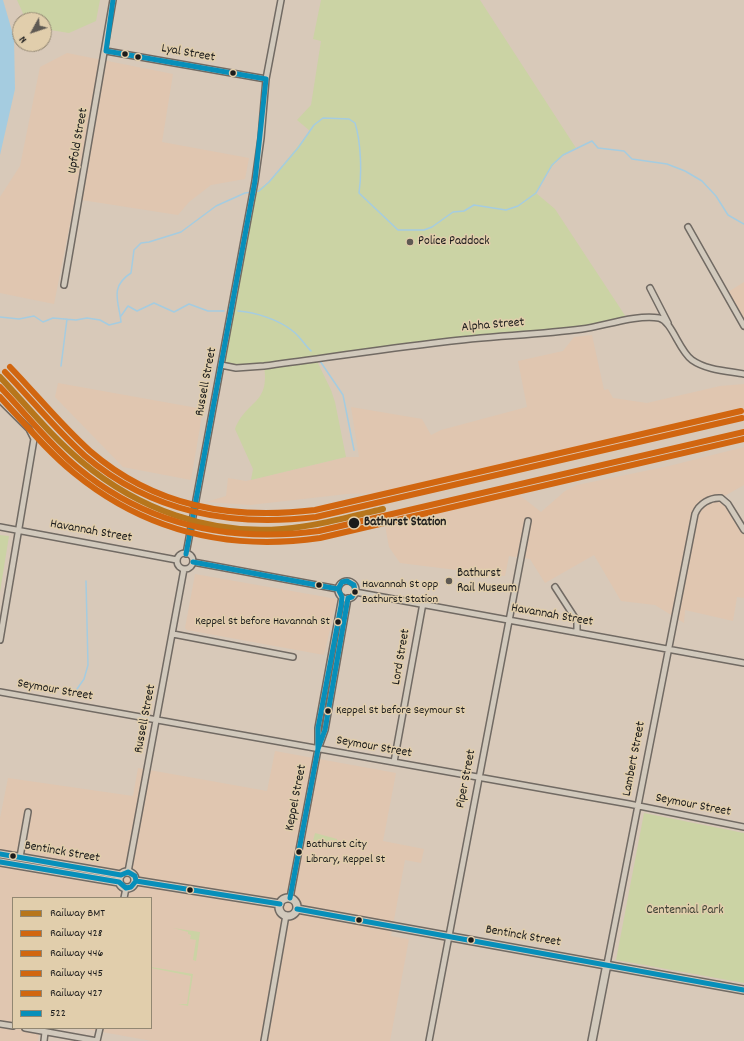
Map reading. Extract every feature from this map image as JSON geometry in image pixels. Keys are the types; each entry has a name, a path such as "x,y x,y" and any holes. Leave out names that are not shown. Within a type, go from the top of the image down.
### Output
{"main road":[{"name":"Bentinck Street","path":"0,854 121,875"},
{"name":"Bentinck Street","path":"0,862 119,882"},
{"path":"128,872 134,876 136,881 132,887 126,888 119,882 121,875 128,872"},
{"path":"136,881 280,904"},
{"path":"290,898 295,901 297,909 292,915 286,916 281,912 280,904 285,899 290,898"},
{"name":"Bentinck Street","path":"297,909 744,990"},
{"name":"Lambert Street","path":"592,1041 607,964"}],"street":[{"name":"Upfold Street","path":"64,285 106,51 113,0"},
{"name":"Russell Street","path":"186,554 255,181 262,138 266,79 281,0"},
{"name":"Lyal Street","path":"106,51 266,79"},
{"path":"688,226 744,326"},
{"path":"650,288 680,348 691,359 711,367 744,374"},
{"name":"Alpha Street","path":"221,365 236,368 264,366 444,342 582,329 628,320 661,318 668,324"},
{"path":"0,400 31,432 34,442 0,640"},
{"name":"Lambert Street","path":"607,964 695,514 698,508 708,501 721,498 728,504 744,530"},
{"name":"Piper Street","path":"429,1041 508,619 528,521"},
{"name":"Havannah Street","path":"0,527 177,560"},
{"path":"182,554 186,554 190,556 193,562 189,568 184,569 178,566 177,560 182,554"},
{"path":"193,562 338,589"},
{"name":"Russell Street","path":"128,872 184,569"},
{"path":"347,581 354,585 355,592 352,597 342,597 338,589 342,582 347,581"},
{"path":"556,587 577,621 577,632"},
{"name":"Havannah Street","path":"355,592 423,603 744,663"},
{"name":"Keppel Street","path":"318,749 318,728 342,597"},
{"name":"Keppel Street","path":"290,898 318,749 325,730 342,640 348,598"},
{"name":"Lord Street","path":"394,762 423,603"},
{"path":"173,634 293,657"},
{"path":"334,638 342,640"},
{"name":"Seymour Street","path":"0,692 638,806 744,827"},
{"path":"324,700 330,701"},
{"path":"20,857 28,812"},
{"path":"124,897 126,888"},
{"path":"264,1041 286,916"},
{"path":"0,1024 12,1026"},
{"path":"30,1029 98,1041 100,1029"},
{"path":"44,1041 45,1032"}],"shaded area":[{"path":"67,53 173,74 162,142 249,158 245,179 211,185 189,202 178,215 75,199 54,304 0,293 0,197 20,166 40,67"},
{"path":"744,282 744,326 725,294"},
{"path":"592,335 604,390 608,389 613,398 647,403 720,386 744,384 744,420 629,447 482,474 482,478 401,492 347,494 250,505 206,502 226,496 228,478 246,481 346,457 359,457 351,407 422,419 431,435 441,430 527,407 518,361 563,351 574,337"},
{"path":"58,383 203,409 191,480 123,467 55,397"},
{"path":"744,447 744,485 721,498 744,530 744,598 737,597 733,621 685,610 684,623 655,605 621,601 594,555 545,583 530,559 509,556 505,576 400,563 389,547 383,515 508,486 541,512 565,491 577,485 669,466"},
{"path":"195,574 337,599 324,655 187,630 185,628"},
{"path":"275,751 396,773 383,841 424,849 421,863 405,860 391,936 409,939 390,1041 152,1041 86,1029 152,1029 152,897 12,897 12,1029 40,1029 38,1041 0,1041 0,818 8,778 133,796 138,768 267,791"}],"green space":[{"path":"17,0 100,0 96,21 69,33 52,30 52,12 22,12"},
{"path":"321,0 480,0 576,148 561,157 556,162 536,193 555,209 628,320 582,329 316,359 335,402 346,457 251,480 253,469 235,429 245,412 261,395 264,388 265,379 264,366 221,365 254,192 269,182 310,131 297,120 311,105 321,41 313,39"},
{"path":"0,535 9,536 0,592"},
{"name":"Centennial Park","path":"644,813 744,833 744,983 616,960"},
{"path":"315,833 337,839 337,841 330,840 329,842 323,841 322,843 313,841"},
{"path":"173,928 200,932 196,961 193,960 196,940 190,939 191,935 188,934 188,932"},
{"path":"152,967 193,974 188,1006 178,1004 187,1004 191,976"}],"water":[{"path":"0,0 3,0 12,31 15,89 0,155"}],"waterway":[{"path":"0,317 19,319 34,316 43,322 53,318 76,320 87,318 100,320 109,325 121,322 117,301 118,289 124,278 131,273 134,250 141,243 181,232 216,206 245,193 259,191 269,182 298,148 314,125 323,118 349,119 355,123 359,139 359,193 398,230 424,230 432,227 453,212 464,211 474,205 506,210 518,206 536,193 552,165 563,155 592,141 598,148 624,151 632,159 667,164 685,171 702,181 716,196 728,215 744,224"},
{"path":"121,316 128,306 137,311 154,303 174,312 189,304 208,311 224,311"},
{"path":"238,311 252,313 275,320 296,334 311,351"},
{"path":"61,366 67,319"},
{"path":"320,361 343,395 354,450"},
{"path":"75,692 84,679 88,665 86,581"}],"rail line":[{"name":"427","path":"10,367 79,441 115,470 141,485 168,497 195,505 254,513 284,513 315,510 741,411"},
{"name":"446","path":"5,372 85,456 111,475 137,491 165,503 194,512 253,520 284,520 316,517 742,418"},
{"name":"BMT","path":"0,377 50,432 82,462 104,479 127,493 176,515 201,523 228,528 255,530 295,528 383,509"},
{"name":"428","path":"0,387 67,459 105,488 133,504 161,517 191,526 222,532 253,534 286,534 319,531 744,432"},
{"name":"445","path":"0,397 54,456 74,473 102,493 130,510 159,523 190,532 221,539 253,542 320,538 744,439"}],"transit line":[{"name":"522","path":"106,51 113,0"},
{"name":"522","path":"106,51 266,79"},
{"name":"522","path":"186,554 255,181 266,79"},
{"name":"522","path":"193,562 338,589"},
{"name":"522","path":"347,581 354,585 355,592 352,597 348,598 325,730 318,749 318,728 341,606 342,597 338,589 342,582 347,581"},
{"name":"522","path":"290,898 318,749"},
{"name":"522","path":"0,854 121,875 128,872 135,876 136,881 131,887 126,888 119,882 0,862"},
{"name":"522","path":"136,881 280,904"},
{"name":"522","path":"297,909 744,990"}],"place":[{"name":"Police Paddock","path":"410,242"},
{"name":"Bathurst Station","path":"354,523"},
{"name":"Bathurst Rail Museum","path":"449,581"},
{"name":"Havannah St opp Bathurst Station","path":"355,592"},
{"name":"Keppel St before Havannah St","path":"338,622"},
{"name":"Keppel St before Seymour St","path":"328,711"},
{"name":"Bathurst City Library, Keppel St","path":"299,852"}]}
